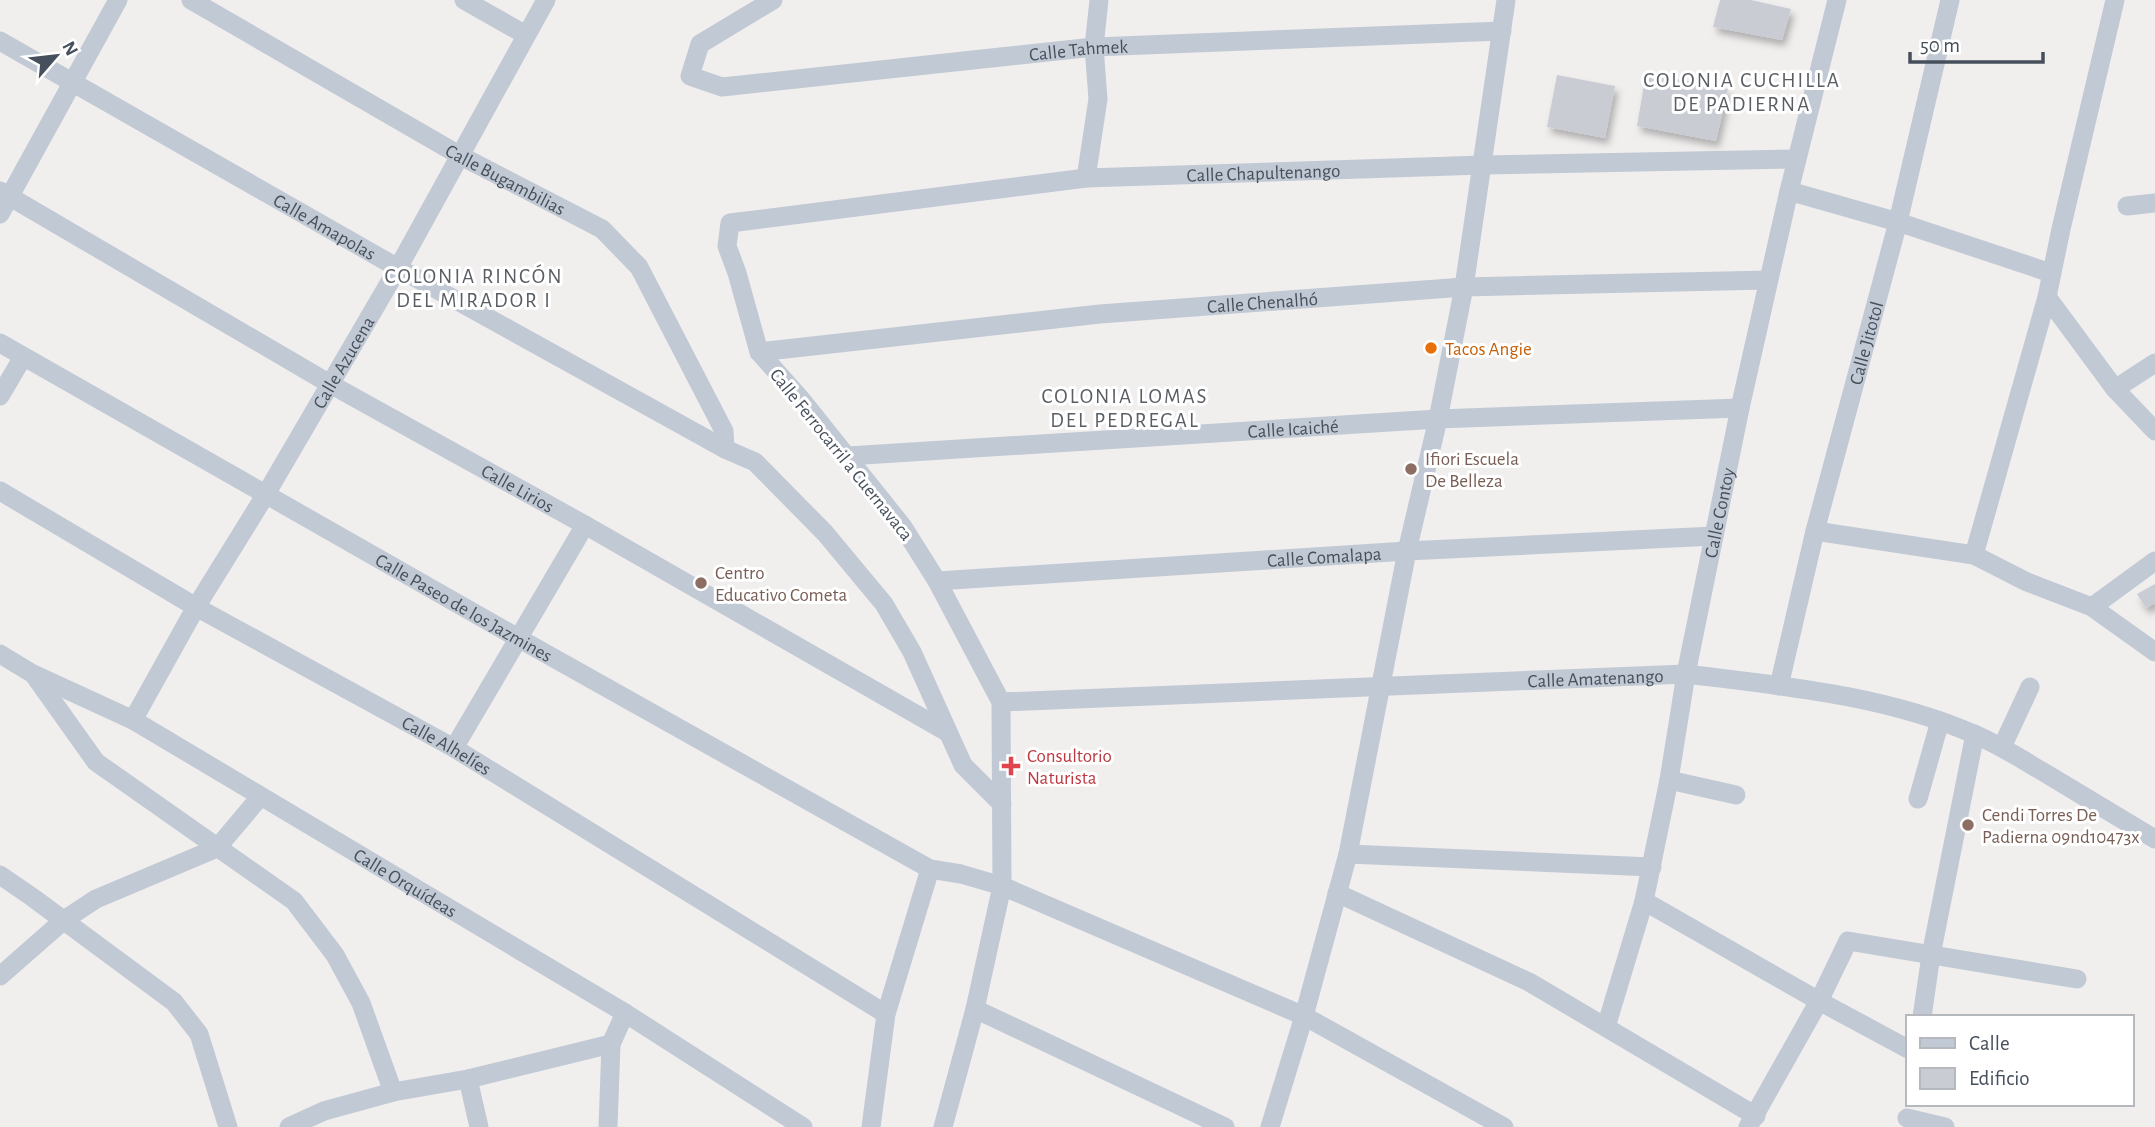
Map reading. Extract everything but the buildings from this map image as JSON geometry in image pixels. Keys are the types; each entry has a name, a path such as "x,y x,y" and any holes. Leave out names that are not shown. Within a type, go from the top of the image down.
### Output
{"street":[{"path":"0,214 5,193 74,82 118,0"},
{"name":"Calle Bugambilias","path":"191,0 459,155 602,229 639,267 723,431 725,449"},
{"path":"464,0 526,35"},
{"name":"Calle Azucena","path":"133,720 196,607 266,494 398,268 546,0"},
{"name":"Calle Tahmek","path":"773,0 700,44 690,76 722,87 1094,47 1502,31"},
{"path":"1086,178 1098,99 1094,47 1099,0"},
{"path":"1270,1127 1304,1016 1348,854 1407,551 1438,419 1464,287 1506,0"},
{"name":"Calle Contoy","path":"1606,1027 1652,867 1686,674 1740,408 1789,191 1837,0"},
{"name":"Calle Jitotol","path":"1779,686 1815,531 1898,222 1950,0"},
{"path":"1974,555 2047,297 2115,0"},
{"name":"Calle Amapolas","path":"0,41 398,268 725,449"},
{"name":"Calle Chapultenango","path":"730,223 1086,178 1483,165 1797,159"},
{"path":"1789,191 1898,222 2051,273"},
{"name":"Calle Lirios","path":"5,193 330,384 947,732"},
{"path":"2127,205 2155,203"},
{"name":"Calle Ferrocarril a Cuernavaca","path":"730,223 727,246 759,352 848,456 903,527 937,581 1001,702 1002,886 975,1009 943,1127"},
{"name":"Calle Chenalhó","path":"759,352 1100,314 1464,287 1768,280"},
{"path":"2047,297 2115,389 2155,431"},
{"name":"Calle Paseo de los Jazmines","path":"0,343 930,869 961,874 1002,886 1304,1016 1504,1127"},
{"path":"0,396 23,357"},
{"path":"2115,389 2155,363"},
{"name":"Calle Icaiché","path":"848,456 1438,419 1740,408"},
{"path":"725,449 754,462 825,533 884,604 912,652 963,765 1003,804"},
{"name":"Calle Alhelíes","path":"0,491 196,607 454,748 886,1014"},
{"path":"454,748 585,526"},
{"path":"1815,531 1974,555 2027,582 2092,607 2155,652"},
{"name":"Calle Comalapa","path":"937,581 1407,551 1714,536"},
{"path":"2092,607 2155,561"},
{"name":"Calle Orquídeas","path":"0,654 33,674 133,720 625,1013 803,1127"},
{"path":"33,674 96,762 295,901 335,955 361,1003 393,1092"},
{"name":"Calle Amatenango","path":"1001,702 1686,674 1779,686 1882,704 1940,721 2002,747 2155,839"},
{"path":"2002,747 2029,687"},
{"path":"1918,799 1940,721"},
{"path":"1922,1015 1931,955 1975,734"},
{"path":"1669,780 1735,795"},
{"path":"0,976 64,920 96,900 217,848 260,797"},
{"path":"1348,854 1652,867"},
{"path":"870,1127 886,1014 930,869"},
{"path":"0,875 174,1002 199,1034 228,1127"},
{"path":"1337,893 1529,982 1606,1027 1752,1121 1819,1002 1847,941 2077,979"},
{"path":"1644,901 1819,1002 1906,1048"},
{"path":"975,1009 1225,1127"},
{"path":"608,1127 611,1044 625,1013"},
{"path":"289,1127 324,1111 393,1092 468,1079 611,1044"},
{"path":"468,1079 479,1127"},
{"path":"1906,1116 1945,1127"}],"place":[{"name":"Tacos Angie","path":"1431,348"},
{"name":"Ifiori Escuela De Belleza","path":"1411,469"},
{"name":"Centro Educativo Cometa","path":"701,583"},
{"name":"Consultorio Naturista","path":"1011,766"},
{"name":"Cendi Torres De Padierna 09nd10473x","path":"1968,825"}],"district":[{"name":"COLONIA CUCHILLA DE PADIERNA","path":"1742,92"},
{"name":"COLONIA RINCÓN DEL MIRADOR I","path":"474,288"},
{"name":"COLONIA LOMAS DEL PEDREGAL","path":"1125,408"}]}
